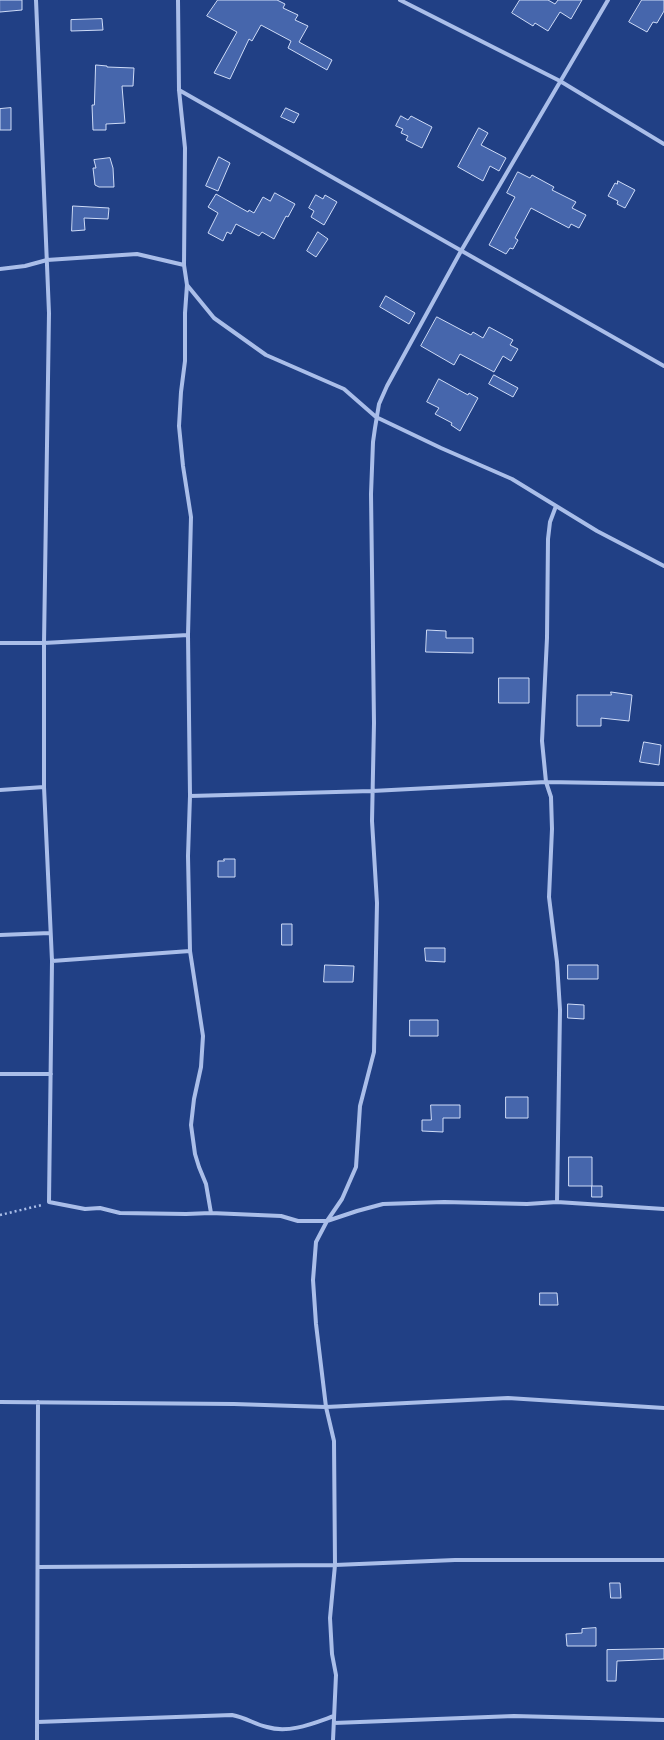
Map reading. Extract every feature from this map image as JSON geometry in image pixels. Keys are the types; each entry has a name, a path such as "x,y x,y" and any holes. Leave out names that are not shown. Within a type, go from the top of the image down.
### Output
{"street":[{"path":"36,0 49,314 44,643 44,787 52,961 49,1202 85,1209 100,1208 120,1213 211,1213 281,1216 298,1221 327,1221 383,1204 444,1202 527,1204 557,1202 664,1209"},
{"path":"178,0 179,90 185,148 184,265 187,285 185,313 185,361 179,426 183,466 191,517 188,635 190,796 188,856 190,951 203,1036 201,1067 194,1099 192,1125 195,1154 206,1184 211,1213"},
{"path":"400,0 560,82 664,144"},
{"path":"333,1740 336,1675 332,1654 330,1618 335,1565 334,1441 326,1407 316,1324 313,1280 316,1242 327,1221 342,1199 356,1167 360,1106 374,1052 377,904 372,821 374,723 371,494 373,442 376,417 379,404 387,386 461,251 608,0"},
{"path":"179,90 664,366"},
{"path":"0,269 25,266 47,260 137,254 184,265"},
{"path":"187,285 214,318 266,356 344,389 376,417 441,448 512,479 597,532 664,566"},
{"path":"556,506 550,522 548,539 548,624 542,741 546,782 551,797 552,829 549,897 557,962 560,1010 557,1202"},
{"path":"0,644 188,635"},
{"path":"190,796 372,791 546,782 664,784"},
{"path":"0,790 44,787"},
{"path":"0,935 50,933"},
{"path":"52,961 190,951"},
{"path":"0,1074 51,1074"},
{"path":"0,1402 234,1404 326,1407 508,1398 664,1408"},
{"path":"37,1740 38,1402"},
{"path":"38,1567 335,1565 455,1560 664,1560"},
{"path":"37,1722 232,1715 244,1717 267,1727 279,1729 309,1725 334,1716"},
{"path":"334,1723 514,1716 664,1720"}],"path":[{"path":"0,1216 49,1202"}],"building":[{"path":"0,0 22,0 22,10 0,12"},
{"path":"218,0 277,0 285,4 283,8 298,15 295,20 308,26 299,42 332,60 327,70 288,48 291,41 261,25 252,41 249,39 230,79 214,73 237,32 207,16"},
{"path":"520,0 548,0 555,4 558,0 582,0 571,19 560,12 548,31 535,23 533,26 512,13"},
{"path":"642,0 664,0 664,11 657,23 653,22 647,32 629,22"},
{"path":"102,19 103,30 71,31 71,20"},
{"path":"96,65 134,68 133,86 122,86 125,123 106,124 106,130 93,130 92,105 94,105"},
{"path":"11,108 11,130 0,130 0,109"},
{"path":"286,108 299,114 294,123 281,117"},
{"path":"401,116 408,120 411,116 432,127 422,148 406,140 408,136 401,133 403,129 396,126"},
{"path":"479,128 488,133 481,145 506,158 499,171 490,166 483,181 458,167"},
{"path":"219,157 230,163 218,191 206,186"},
{"path":"110,158 113,168 114,187 99,187 95,185 93,168 96,168 94,160"},
{"path":"518,172 530,178 532,175 554,187 552,190 576,202 572,208 586,215 579,228 571,224 569,228 531,208 515,238 518,240 513,249 510,248 506,254 489,245 515,197 507,193"},
{"path":"618,181 635,190 625,208 617,204 618,201 608,196 615,183 617,184"},
{"path":"275,193 295,204 288,217 286,216 274,239 262,232 259,236 236,224 231,234 227,232 223,241 208,233 218,213 208,207 216,194 248,212 249,210 254,213 263,197 270,201"},
{"path":"316,195 323,199 325,195 337,202 324,225 311,217 314,211 309,208"},
{"path":"73,206 109,208 108,219 84,218 85,230 72,231"},
{"path":"318,232 328,239 316,257 307,251"},
{"path":"386,296 415,313 409,324 380,307"},
{"path":"437,317 471,335 473,332 483,338 489,327 513,340 510,345 518,349 511,361 503,356 494,372 460,354 454,365 421,346"},
{"path":"494,375 518,388 513,397 489,384"},
{"path":"439,379 468,395 469,393 478,398 460,431 451,425 452,423 435,414 439,408 427,402"},
{"path":"427,630 446,631 446,638 473,638 473,653 426,652"},
{"path":"499,678 529,678 529,703 499,703"},
{"path":"611,692 632,695 629,721 601,718 601,726 577,726 577,695 611,695"},
{"path":"644,742 661,745 659,765 640,762"},
{"path":"224,859 235,859 235,877 218,877 218,861 224,861"},
{"path":"282,924 292,924 292,945 282,945"},
{"path":"425,948 445,948 445,962 426,961"},
{"path":"325,965 354,966 353,982 324,982"},
{"path":"568,965 598,965 598,979 568,979"},
{"path":"568,1004 584,1005 584,1019 568,1018"},
{"path":"410,1020 438,1020 438,1036 410,1036"},
{"path":"506,1097 528,1097 528,1118 506,1118"},
{"path":"431,1105 460,1105 460,1118 443,1118 443,1132 422,1131 422,1120 431,1120"},
{"path":"569,1157 592,1157 592,1186 569,1186"},
{"path":"592,1186 602,1186 602,1197 592,1197"},
{"path":"540,1293 557,1293 558,1305 540,1305"},
{"path":"610,1583 620,1583 621,1598 611,1598"},
{"path":"596,1628 596,1646 567,1646 566,1634 582,1633 582,1629"},
{"path":"664,1649 664,1659 617,1661 616,1681 607,1681 607,1650"}]}
